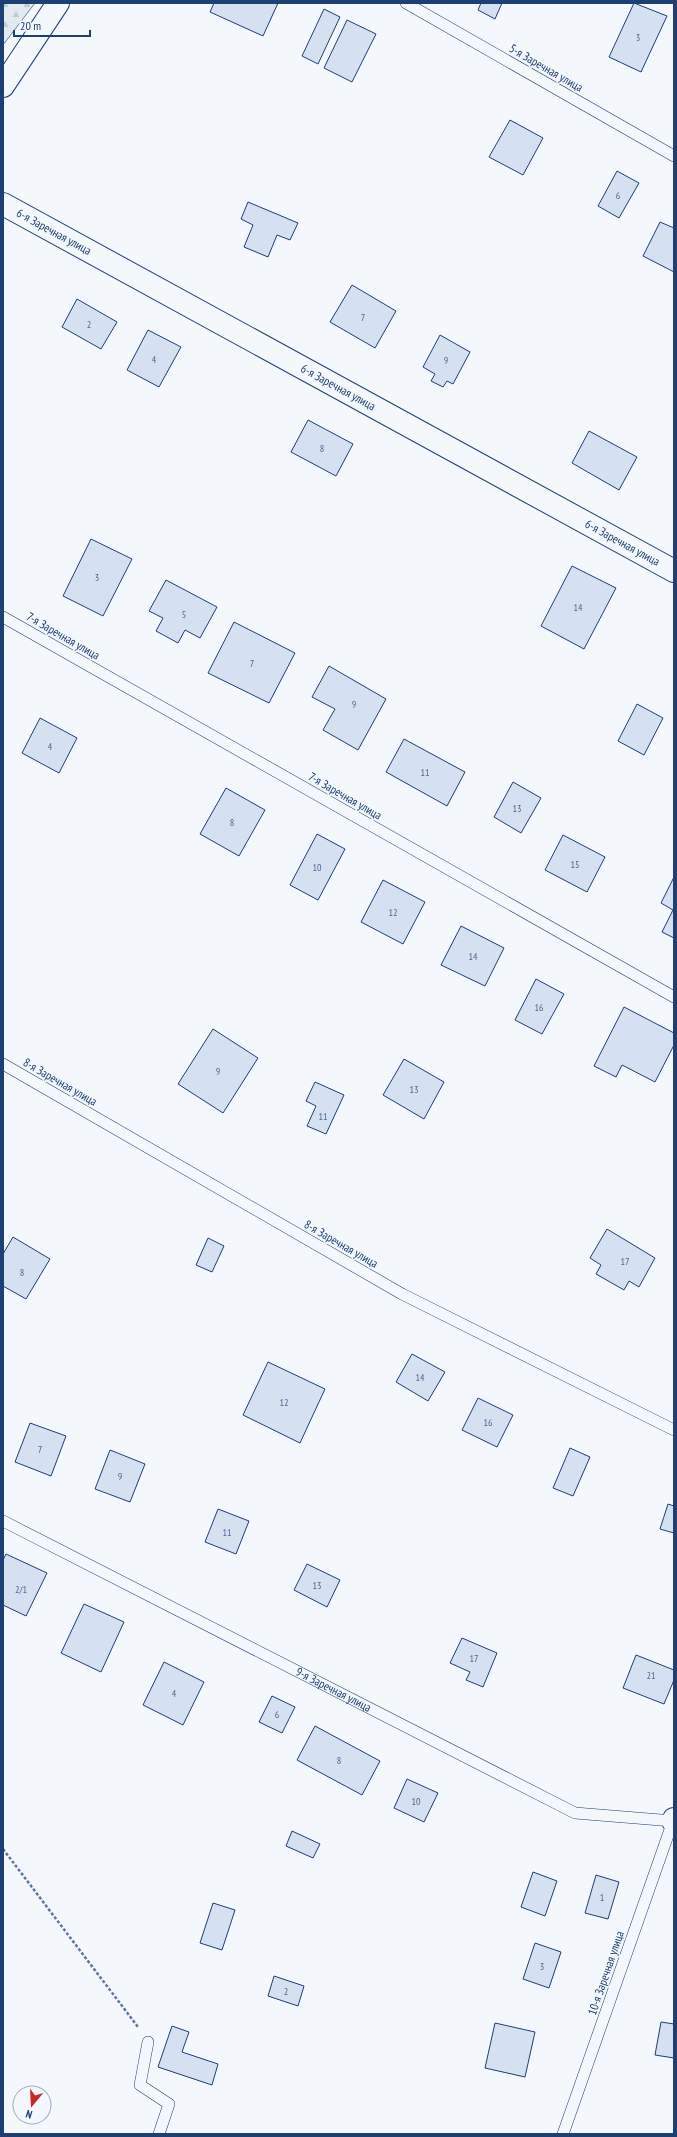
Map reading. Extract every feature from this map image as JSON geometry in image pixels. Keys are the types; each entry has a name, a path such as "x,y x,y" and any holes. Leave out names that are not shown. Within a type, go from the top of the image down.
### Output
{"street":[{"path":"3,86 58,3"},
{"name":"6-я Заречная улица","path":"3,204 674,571"}],"lane":[{"name":"5-я Заречная улица","path":"406,3 674,156"},
{"name":"7-я Заречная улица","path":"3,617 674,997"},
{"name":"8-я Заречная улица","path":"3,1064 402,1294 674,1430"},
{"name":"9-я Заречная улица","path":"3,1521 575,1813 674,1820"},
{"name":"10-я Заречная улица","path":"563,2134 674,1820"},
{"path":"148,2042 140,2085 169,2104 159,2134"}],"path":[{"path":"3,1849 148,2042"}],"green space":[{"path":"3,3 35,3 3,45"}],"building":[{"path":"214,3 278,3 263,36 210,12"},
{"path":"481,3 502,3 495,19 478,10"},
{"path":"634,3 667,16 641,72 609,57"},
{"path":"324,9 340,17 318,64 302,56"},
{"path":"347,20 376,34 352,82 324,68"},
{"path":"510,120 543,138 523,175 489,157"},
{"path":"617,171 639,183 619,218 598,206"},
{"path":"248,202 298,223 290,240 277,235 268,257 244,247 253,225 241,219"},
{"path":"660,222 674,228 674,272 643,256"},
{"path":"352,285 396,311 375,348 330,322"},
{"path":"77,299 117,322 101,349 62,327"},
{"path":"148,330 181,347 159,387 127,370"},
{"path":"440,335 470,352 453,384 447,381 443,387 431,381 435,374 423,367"},
{"path":"308,420 353,444 336,476 291,452"},
{"path":"589,431 637,457 619,490 572,463"},
{"path":"91,539 132,559 103,616 63,596"},
{"path":"572,566 616,588 584,649 541,626"},
{"path":"166,580 217,607 200,638 185,630 178,643 156,631 163,618 149,611"},
{"path":"234,622 295,653 269,703 208,673"},
{"path":"329,666 386,699 358,750 323,730 335,709 312,697"},
{"path":"637,704 663,718 644,755 618,741"},
{"path":"40,718 77,738 59,773 22,753"},
{"path":"404,739 465,772 447,806 386,772"},
{"path":"513,782 541,798 521,833 494,817"},
{"path":"226,788 265,810 239,856 200,834"},
{"path":"317,834 345,849 318,900 290,885"},
{"path":"563,835 605,857 587,892 545,870"},
{"path":"674,877 674,938 662,932 673,910 661,903"},
{"path":"383,880 425,902 403,944 361,922"},
{"path":"461,926 504,948 485,986 441,965"},
{"path":"536,979 564,994 542,1034 515,1020"},
{"path":"624,1007 674,1033 674,1045 655,1082 622,1065 616,1077 594,1066"},
{"path":"213,1029 258,1058 223,1113 178,1084"},
{"path":"404,1059 444,1082 424,1119 383,1095"},
{"path":"315,1082 344,1095 326,1134 307,1126 316,1106 306,1101"},
{"path":"607,1229 655,1258 639,1287 629,1281 624,1290 596,1274 601,1265 590,1258"},
{"path":"13,1237 50,1259 26,1299 3,1286 3,1254"},
{"path":"208,1238 224,1246 212,1272 196,1265"},
{"path":"412,1354 445,1372 428,1401 396,1382"},
{"path":"268,1362 325,1389 300,1443 243,1415"},
{"path":"478,1398 513,1415 497,1447 462,1430"},
{"path":"30,1423 66,1436 51,1476 15,1462"},
{"path":"570,1448 590,1457 573,1496 553,1488"},
{"path":"110,1450 145,1464 130,1502 95,1489"},
{"path":"668,1504 674,1506 674,1533 660,1529"},
{"path":"218,1509 249,1521 236,1554 205,1542"},
{"path":"6,1554 47,1573 26,1616 3,1605 3,1560"},
{"path":"307,1564 340,1580 327,1607 294,1590"},
{"path":"84,1604 124,1622 101,1672 61,1653"},
{"path":"462,1638 497,1653 483,1687 466,1680 470,1672 450,1663"},
{"path":"636,1655 674,1670 674,1680 664,1704 623,1688"},
{"path":"164,1662 204,1682 183,1725 143,1705"},
{"path":"272,1696 295,1707 282,1733 259,1722"},
{"path":"315,1726 380,1761 362,1795 297,1760"},
{"path":"407,1779 438,1793 424,1822 394,1808"},
{"path":"292,1831 320,1844 313,1858 286,1846"},
{"path":"533,1872 557,1881 545,1916 521,1907"},
{"path":"596,1875 619,1882 608,1919 585,1913"},
{"path":"213,1903 235,1910 222,1950 200,1943"},
{"path":"535,1943 561,1952 549,1988 523,1979"},
{"path":"274,1976 304,1986 298,2006 268,1996"},
{"path":"661,2022 674,2024 674,2058 655,2055"},
{"path":"495,2023 535,2032 525,2077 485,2068"},
{"path":"172,2026 189,2032 182,2052 218,2064 212,2085 158,2067"}]}
